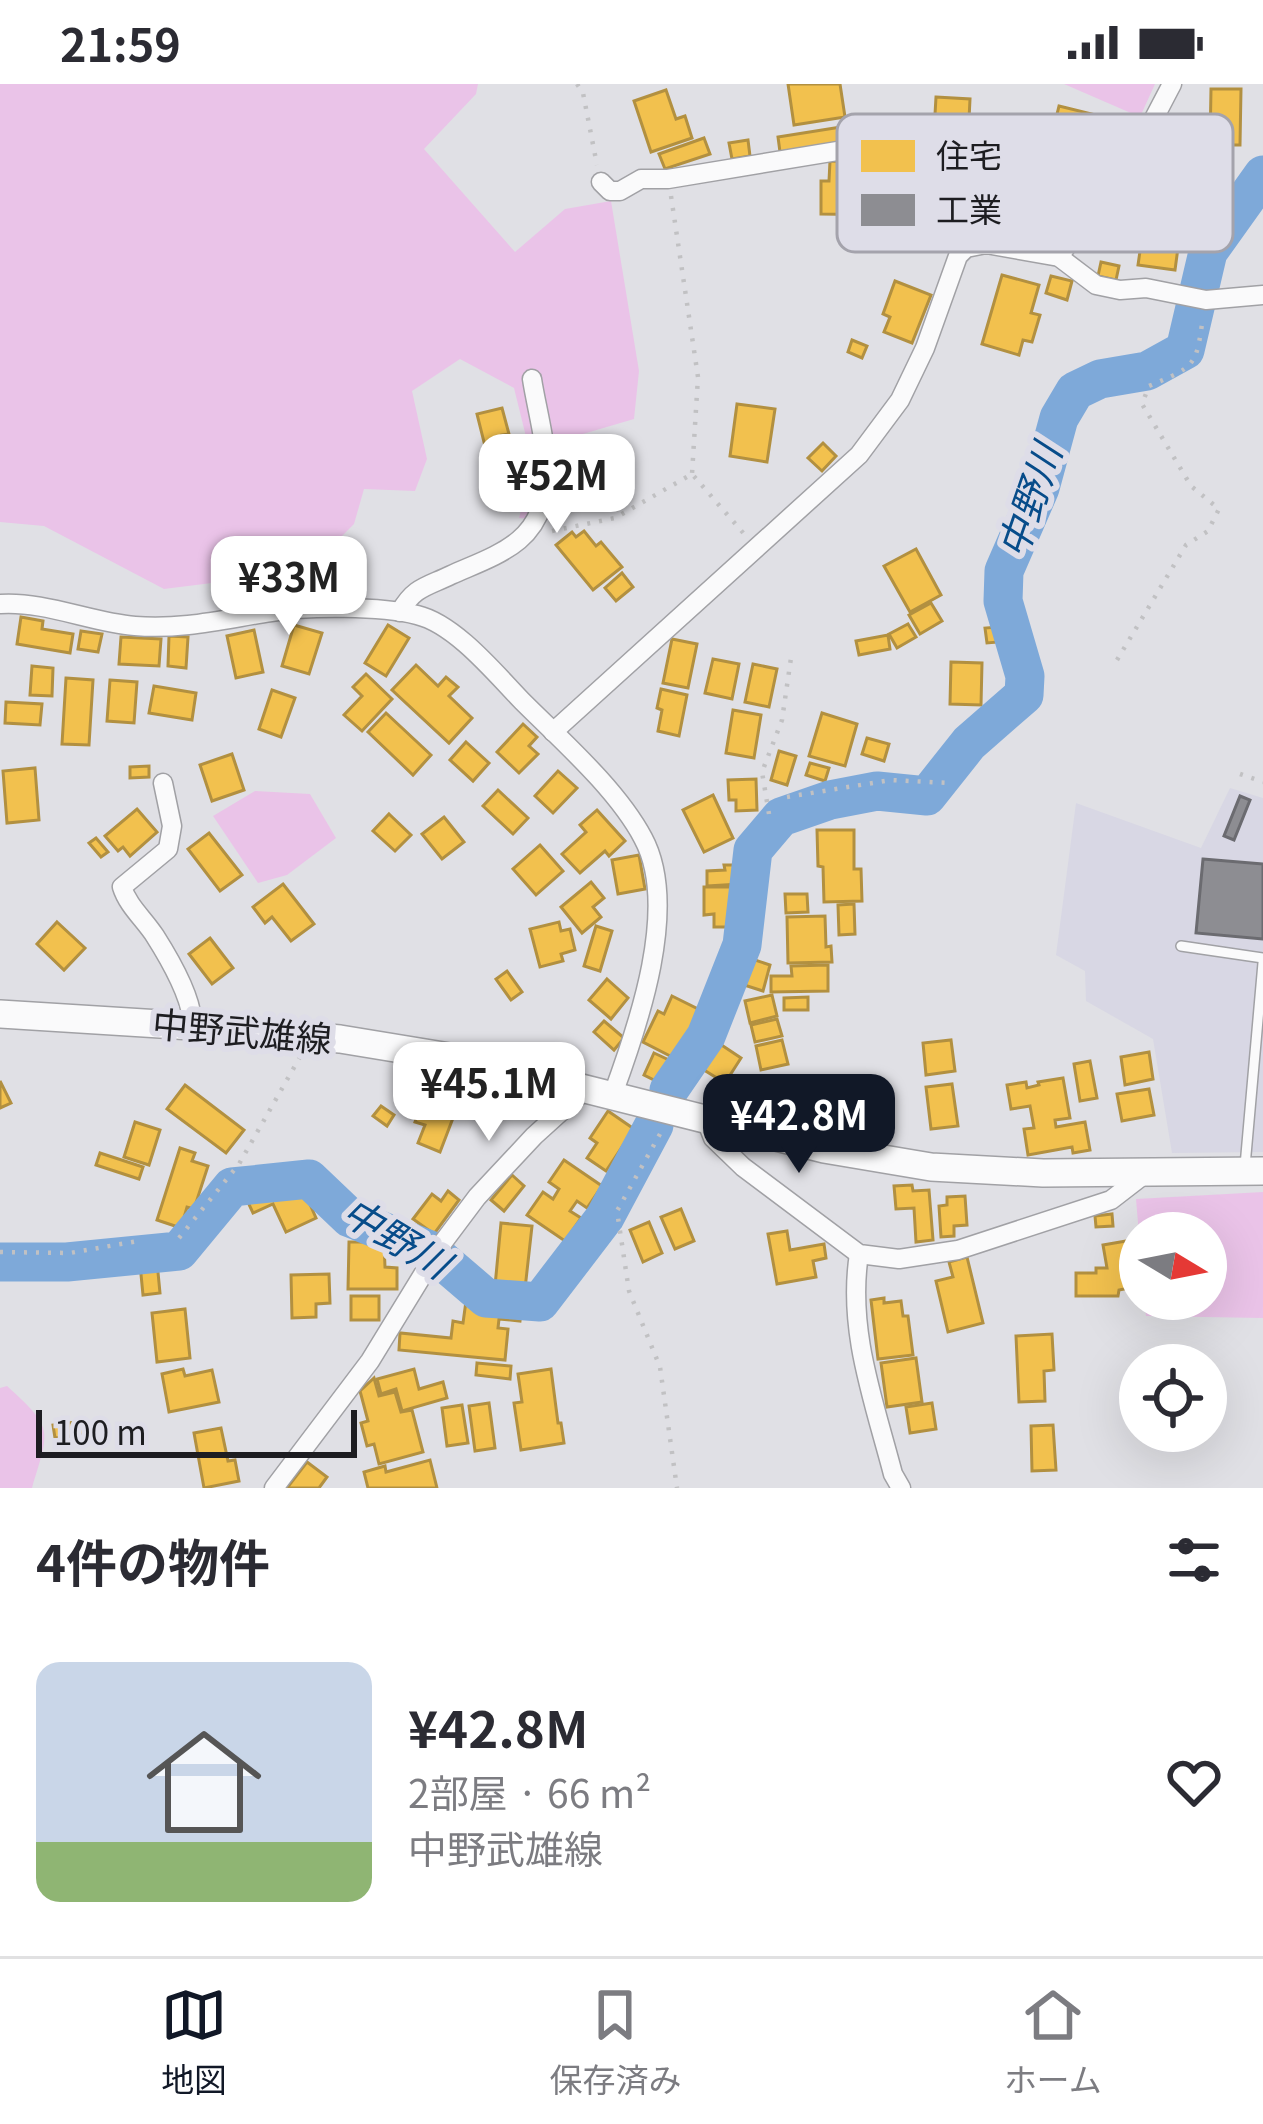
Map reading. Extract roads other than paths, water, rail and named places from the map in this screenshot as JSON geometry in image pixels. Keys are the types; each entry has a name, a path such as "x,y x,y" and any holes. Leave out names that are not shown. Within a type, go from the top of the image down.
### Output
{"main road":[{"name":"中野武雄線","path":"0,1014 311,1037 474,1061 824,1149 932,1167 1043,1173 1254,1171"}],"street":[{"path":"1156,114 1172,84"},
{"path":"601,182 610,191 620,191 641,179 837,151"},
{"path":"553,732 859,455 900,400 962,252"},
{"path":"1031,252 1059,257 1096,286 1146,288 1196,298 1263,295"},
{"path":"1059,257 1062,252"},
{"path":"400,612 410,594 523,538 541,512 548,483 532,379"},
{"path":"0,604 134,626 193,626 276,611 422,616 457,639 553,732 622,806 645,841 655,874 658,928 638,1029 600,1091 534,1136 441,1245 370,1361 274,1488"},
{"path":"163,783 172,826 168,849 122,887 157,938 194,1010 192,1026"},
{"path":"694,1117 742,1167 859,1254 899,1259 958,1250 1111,1200 1146,1172"},
{"path":"859,1254 854,1288 858,1343 893,1474 901,1488"}],"lane":[{"path":"1181,946 1263,960 1254,1171"}],"waterway":[{"name":"中野川","path":"1233,217 1263,175"},
{"name":"中野川","path":"669,1090 706,1036 742,945 753,850 781,817 877,791 927,796 969,743 1024,695 1025,676 1003,601 1004,571 1040,488 1059,418 1075,391 1100,379 1147,371 1185,350 1208,252"},
{"name":"中野川","path":"0,1262 67,1262 179,1251 232,1187 309,1179 350,1218 430,1250 486,1298 540,1302 605,1217 654,1125"}]}
